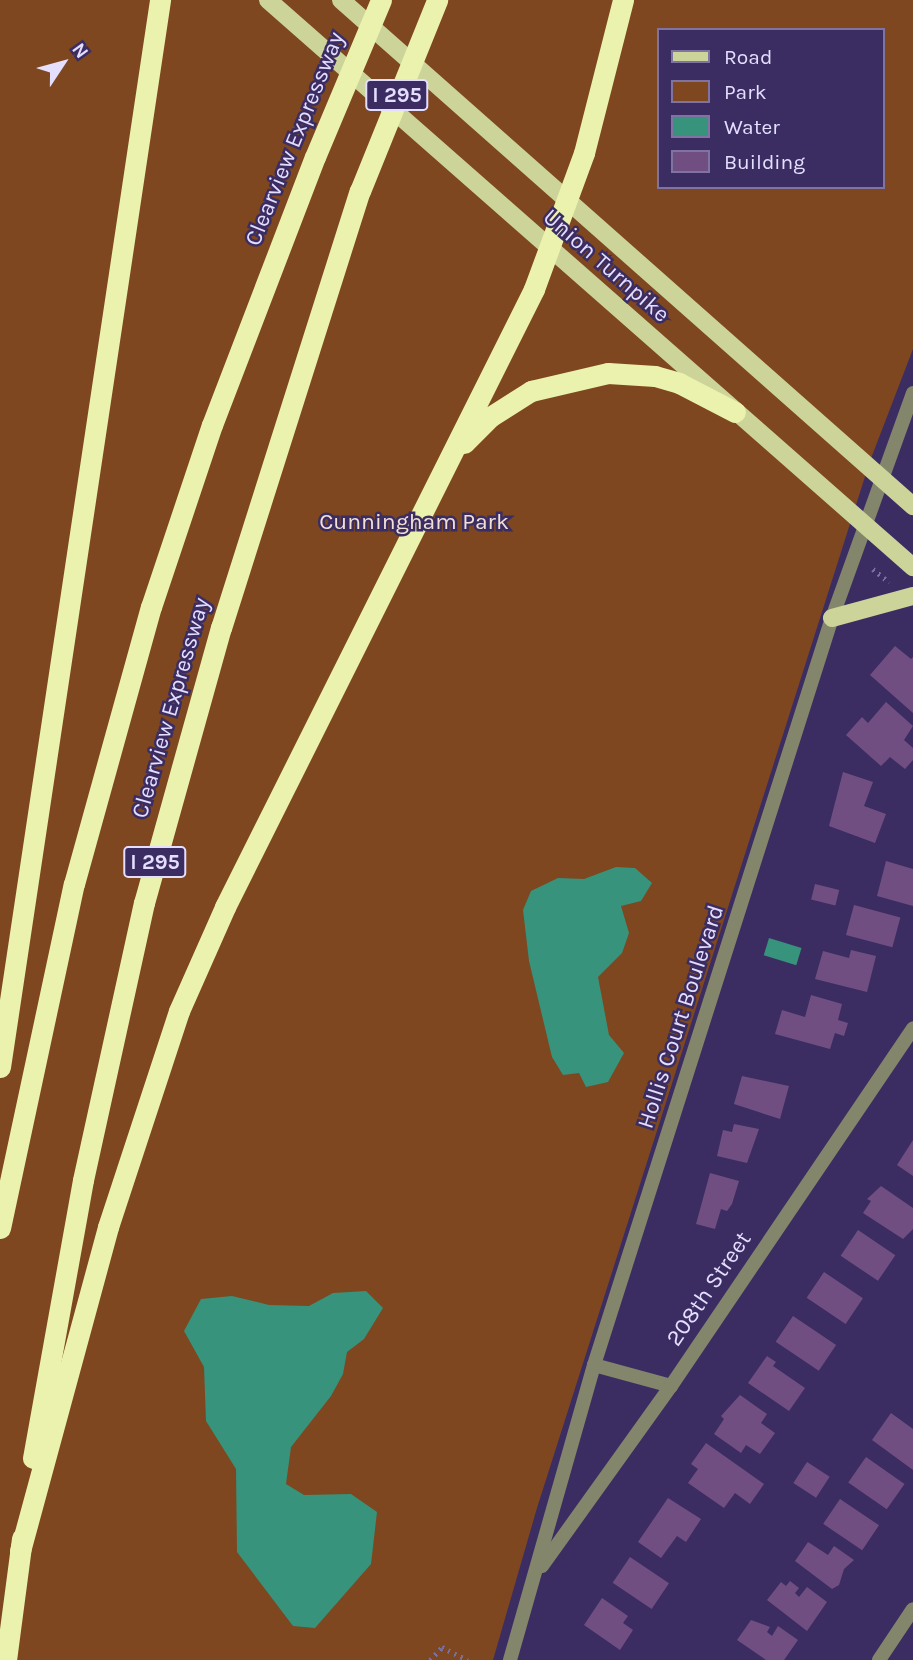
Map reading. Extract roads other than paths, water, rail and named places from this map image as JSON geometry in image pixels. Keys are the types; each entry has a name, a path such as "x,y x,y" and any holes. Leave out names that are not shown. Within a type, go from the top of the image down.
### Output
{"highway":[{"path":"0,1067 160,0"},
{"name":"Clearview Expressway","path":"0,1228 65,924 151,607 212,425 315,156 381,0"},
{"name":"Clearview Expressway","path":"6,1660 20,1551 65,1271 144,903 220,628 360,191 437,0"},
{"path":"20,1551 118,1191 179,1011 231,894 534,289 568,201 623,0"},
{"path":"437,482 458,450 490,416 512,401 556,383 608,373 655,376 735,412"}],"main road":[{"name":"Union Turnpike","path":"268,0 913,567"},
{"name":"Union Turnpike","path":"341,0 913,506"},
{"path":"832,618 913,596"}],"street":[{"name":"Hollis Court Boulevard","path":"510,1660 594,1365 832,618 867,526 880,475 913,393"},
{"name":"208th Street","path":"537,1572 671,1386 913,1028"},
{"path":"594,1365 671,1386"},
{"path":"879,1660 913,1609"}],"water":[{"path":"616,867 635,868 652,883 641,901 621,906 629,933 622,953 598,977 609,1035 624,1053 608,1082 586,1087 579,1073 563,1075 552,1057 529,961 523,910 531,891 558,878 584,879"},
{"path":"769,938 802,948 796,965 764,955"},
{"path":"366,1291 383,1308 364,1339 347,1352 343,1374 331,1396 291,1447 286,1484 304,1495 351,1494 377,1512 371,1564 315,1628 293,1626 237,1552 236,1469 206,1421 204,1367 184,1331 201,1299 232,1296 269,1305 309,1306 333,1293"}],"park label":[{"name":"Cunningham Park","path":"414,522"}]}
